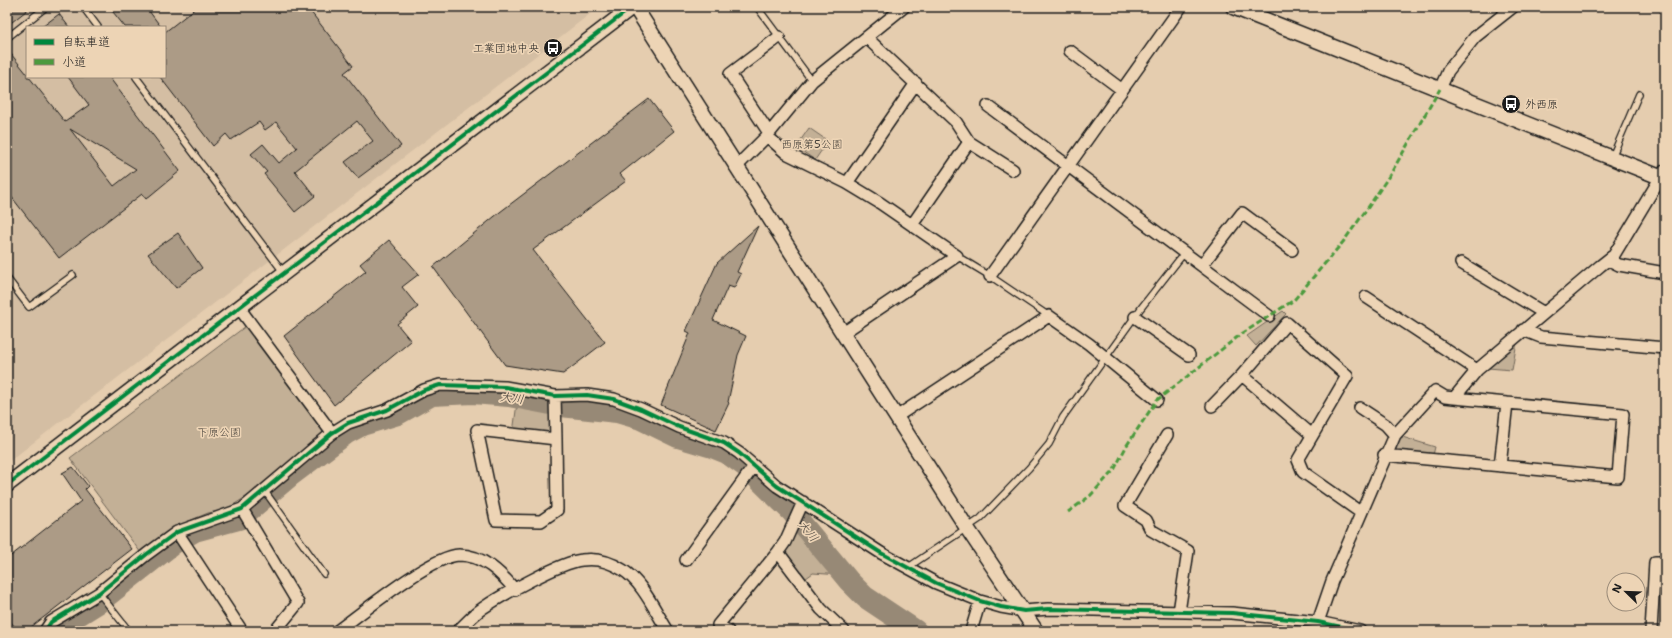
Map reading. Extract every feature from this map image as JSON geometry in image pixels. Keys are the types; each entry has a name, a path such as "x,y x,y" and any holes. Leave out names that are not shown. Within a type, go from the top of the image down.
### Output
{"street":[{"path":"7,485 240,309 633,7 967,528 1036,631"},
{"path":"736,167 768,135 812,81 904,7"},
{"path":"990,276 1180,7"},
{"path":"1233,7 1612,158 1664,176 1614,255 1477,370 1454,398"},
{"path":"1440,89 1448,71 1475,37 1513,7"},
{"path":"779,37 730,74 768,135 786,153 847,183 880,203 957,256 843,333"},
{"path":"867,38 956,122 969,142 1013,170"},
{"path":"1070,51 1121,89"},
{"path":"847,183 916,83"},
{"path":"988,106 1269,316"},
{"path":"912,225 969,142"},
{"path":"1202,266 1242,213 1292,250"},
{"path":"1609,260 1619,265 1665,273"},
{"path":"1462,263 1544,313"},
{"path":"1366,297 1477,370"},
{"path":"240,309 332,433"},
{"path":"896,417 1049,316 1106,358 1157,400"},
{"path":"1135,317 1188,355"},
{"path":"1212,406 1242,375 1287,323 1347,376 1298,460 1303,472 1360,512"},
{"path":"1524,330 1541,337 1665,348"},
{"path":"1242,375 1312,435"},
{"path":"45,631 51,622 100,593 147,554 177,532 242,509 309,455 332,433 348,423 387,410 424,390 440,385 505,387 555,396 587,395 614,399 641,409 679,427 724,443 801,506 906,568 980,601 1024,611 1048,609 1232,613 1318,622 1360,631"},
{"path":"1318,622 1332,581 1384,455 1395,434 1435,391 1445,397 1623,414 1618,477 1384,455"},
{"path":"555,396 558,510 541,521 496,520 477,430 556,439"},
{"path":"1500,466 1507,403"},
{"path":"1360,408 1386,425 1395,434"},
{"path":"1167,434 1125,506 1146,520 1150,530 1188,551 1179,612"},
{"path":"686,560 754,466"},
{"path":"728,631 718,625 785,542 801,506"},
{"path":"242,509 298,603 275,631"},
{"path":"177,532 242,631"},
{"path":"778,552 821,609 844,631"},
{"path":"337,631 404,582 438,562 459,555 472,557 487,563 501,574 515,590"},
{"path":"458,631 483,608 562,566 581,560 597,560 610,563 633,578 668,631"},
{"path":"1651,631 1655,562 1665,562"},
{"path":"971,631 980,601"}],"lane":[{"path":"7,38 46,7"},
{"path":"83,7 97,26"},
{"path":"757,7 812,81"},
{"path":"137,78 285,274"},
{"path":"1612,158 1639,94"},
{"path":"906,568 980,519 1029,468 1049,444 1063,417 1135,317 1185,252"},
{"path":"957,256 990,276 1049,316"},
{"path":"7,278 29,307 73,276"},
{"path":"264,490 324,574"},
{"path":"100,593 129,631"}],"shaded area":[{"path":"7,7 599,7 7,463"}],"green space":[{"name":"西原第5公園","path":"809,128 828,141 815,160 796,147"},
{"path":"1283,311 1286,314 1256,346 1247,336"},
{"name":"下原公園","path":"246,326 324,433 254,492 225,510 208,513 182,524 141,553 70,458"},
{"path":"1517,342 1512,370 1488,368"},
{"path":"517,403 554,407 554,430 547,437 513,433"},
{"path":"1399,436 1435,447 1433,455 1391,450"},
{"path":"797,521 840,575 813,573 802,581 780,552"}],"building":[{"path":"7,7 31,7 7,26"},
{"path":"109,7 146,7 160,26 124,26"},
{"path":"197,7 307,7 353,66 344,73 401,146 358,178 345,162 373,141 357,121 295,171 315,196 295,212 264,174 267,172 251,154 263,144 279,163 297,148 276,122 265,130 259,122 231,140 226,134 213,146 161,78 166,78 166,31"},
{"path":"59,14 68,26 43,26"},
{"path":"7,49 26,73 26,78 30,78 65,122 89,105 69,78 110,78 180,171 146,199 142,194 59,258 7,191","holes":["70,129 136,169 114,186"]},
{"path":"649,99 674,131 620,174 626,181 533,250 605,342 563,374 505,365 433,267 500,212"},
{"path":"758,226 737,272 741,274 734,288 728,286 713,320 746,336 738,355 729,403 716,430 661,405 690,333 686,331 717,263"},
{"path":"178,233 202,268 176,288 148,254"},
{"path":"389,240 419,274 402,287 418,307 397,324 411,341 334,405 284,336 366,271 360,264"},
{"path":"73,467 88,486 85,489 132,549 26,631 18,631 7,617 7,559 81,501 62,473"}],"waterway":[{"name":"大川","path":"51,631 57,626 74,618 98,603 174,543 195,531 239,519 290,476 347,433 362,425 398,414 432,395 473,393 509,396 561,406 617,412 641,419 678,437 727,453 745,466 792,512 849,581 865,597 916,631"}],"marked path":[{"path":"1068,512 1090,496 1114,470 1127,445 1157,400 1240,335 1294,300 1343,242 1367,209 1391,173 1440,89"}],"cycle path":[{"path":"7,485 632,7"},
{"path":"45,631 51,622 99,593 177,532 242,509 332,433 348,423 387,410 424,390 440,385 505,387 555,396 587,395 614,399 641,409 679,427 724,443 739,453 777,486 881,553 936,583 980,601 1001,607 1024,611 1048,609 1232,613 1318,622 1360,631"}],"place":[{"name":"工業団地中央","path":"553,48"},
{"name":"外西原","path":"1511,104"}]}
